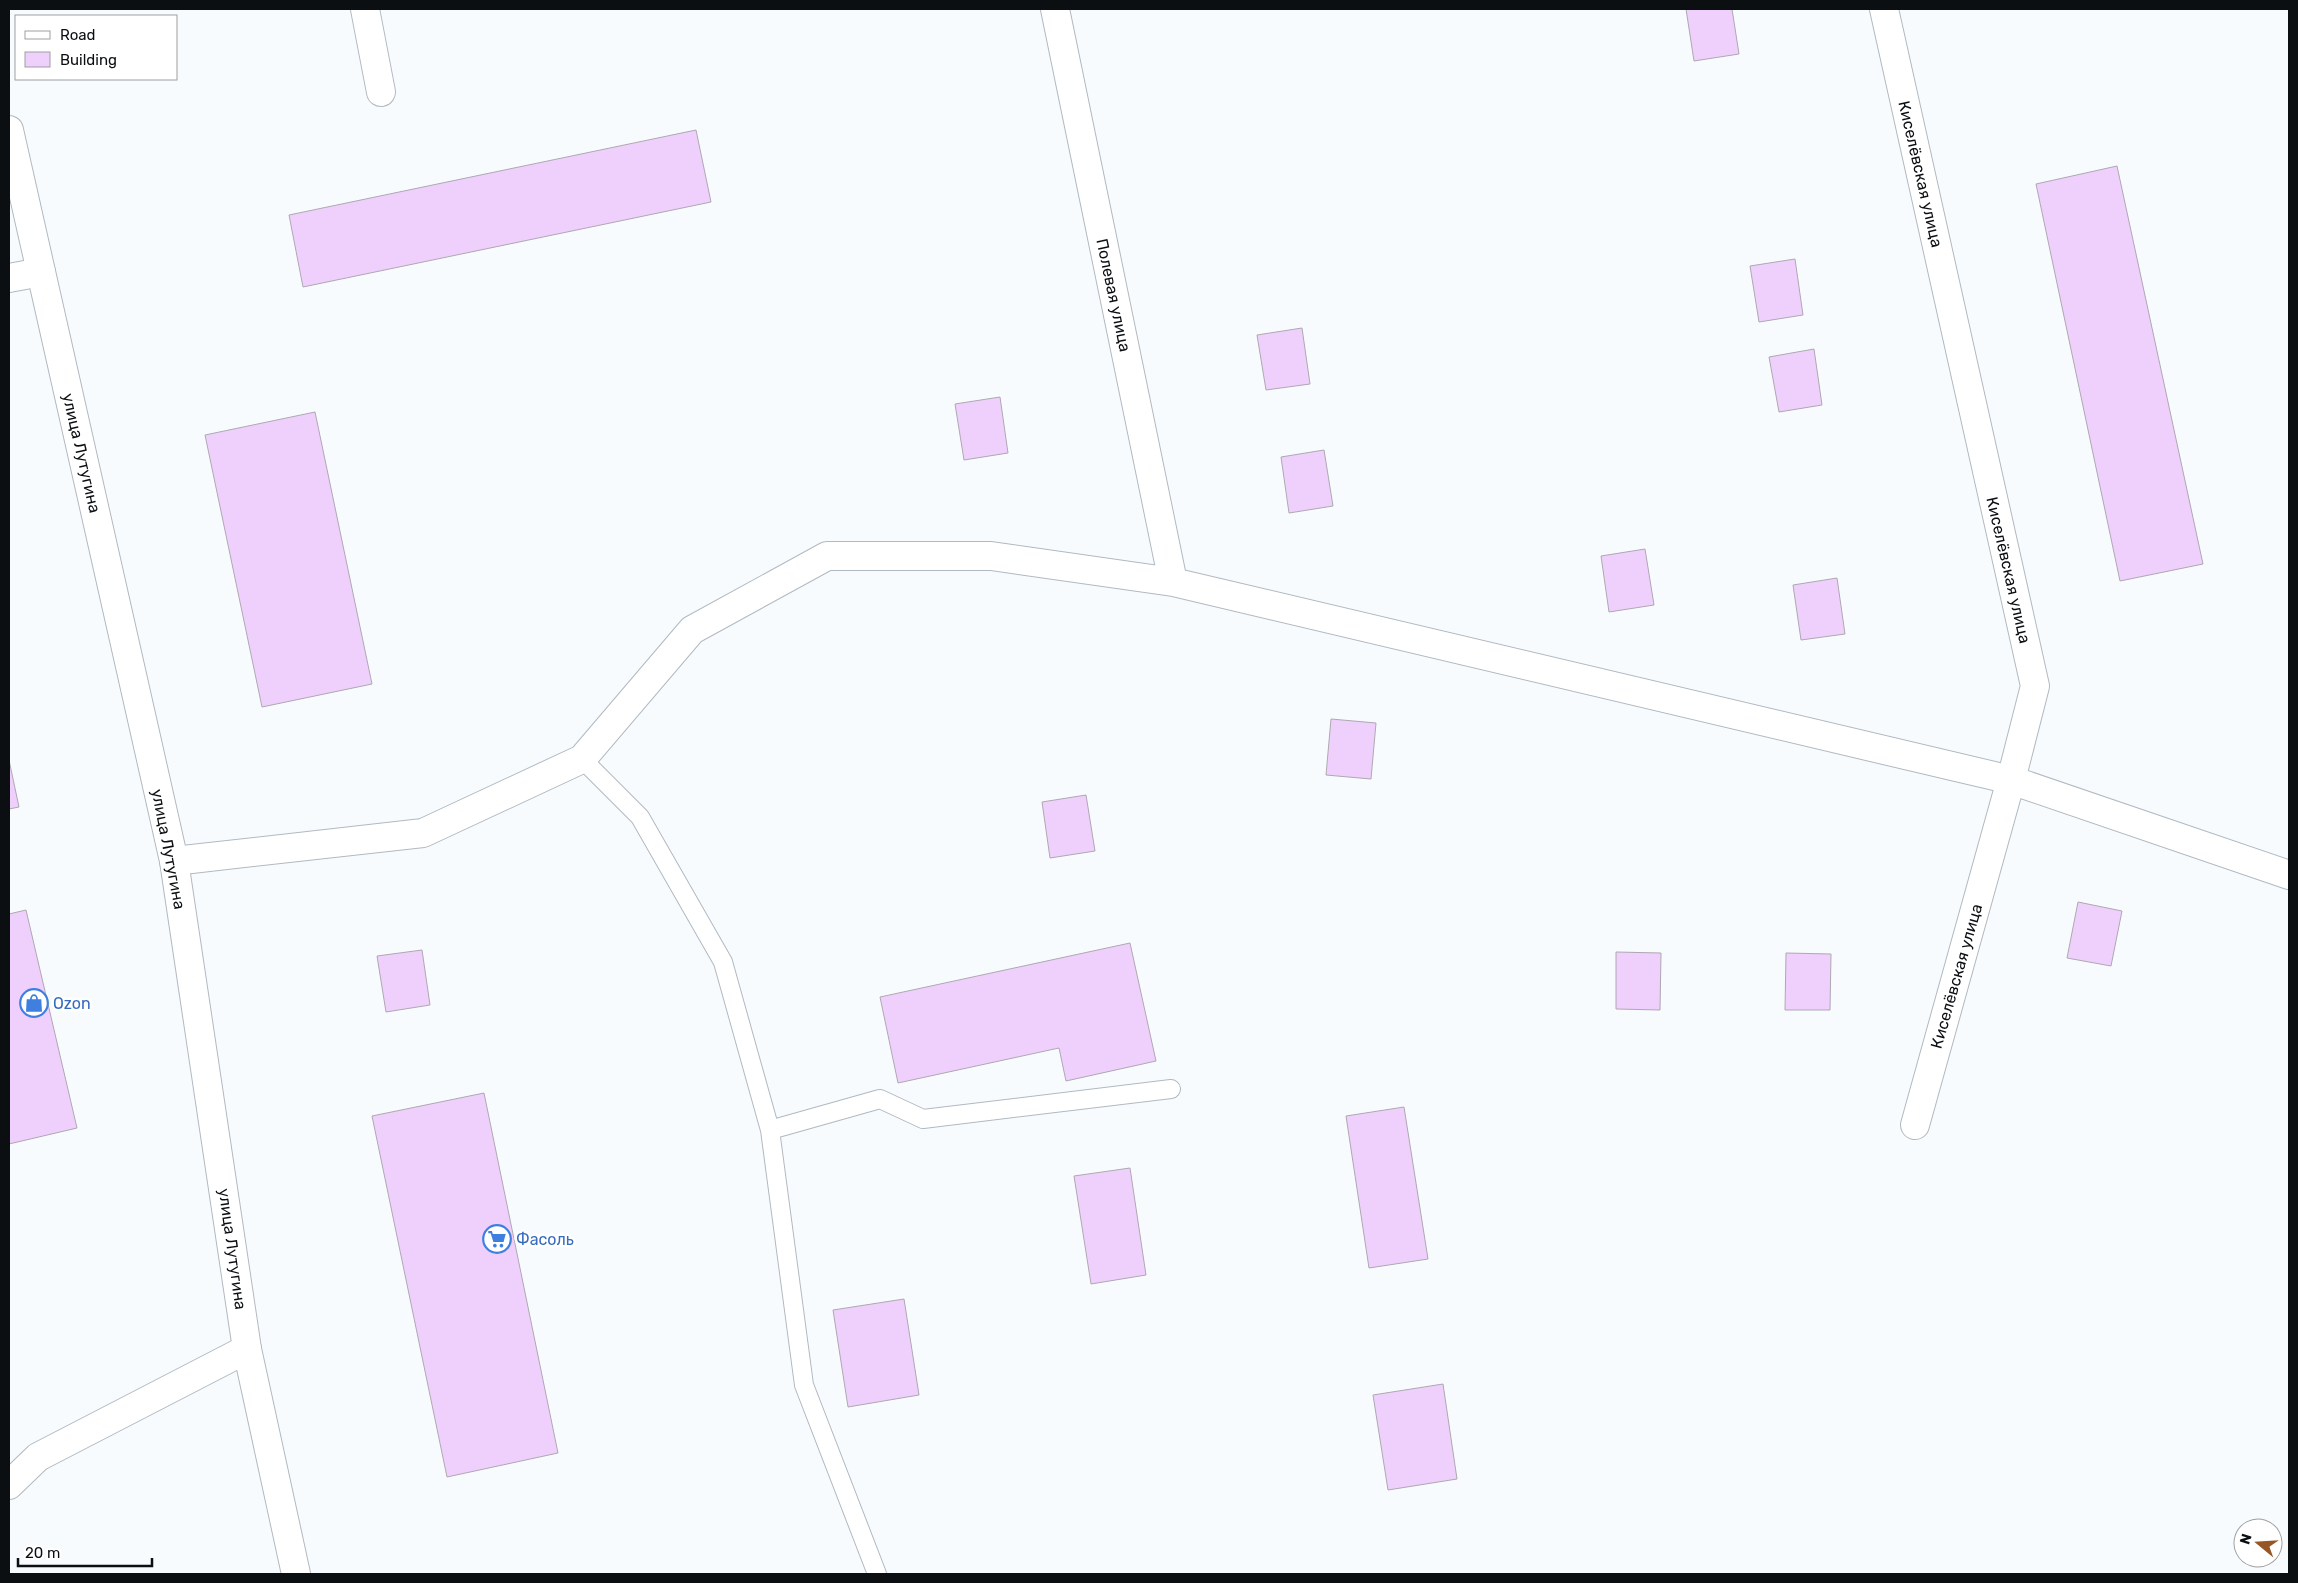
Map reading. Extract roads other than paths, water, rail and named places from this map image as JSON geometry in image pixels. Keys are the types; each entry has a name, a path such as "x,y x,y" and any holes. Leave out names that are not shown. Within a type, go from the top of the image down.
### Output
{"street":[{"path":"365,9 381,92"},
{"name":"Полевая улица","path":"1055,9 1173,582"},
{"name":"Киселёвская улица","path":"1884,9 2034,686 2011,780 1915,1125"},
{"name":"улица Лутугина","path":"9,130 174,861 247,1349 296,1574"},
{"path":"9,278 41,272"},
{"path":"174,861 423,833 582,759 692,630 827,556 991,556 1173,582 2011,780 2289,875"},
{"path":"9,1485 38,1457 247,1349"}],"lane":[{"path":"582,759 640,817 723,962 770,1130 804,1386 877,1574"},
{"path":"770,1130 880,1099 923,1119 1171,1088"}],"place":[{"name":"Ozon","path":"34,1003"},
{"name":"Фасоль","path":"497,1239"}]}
